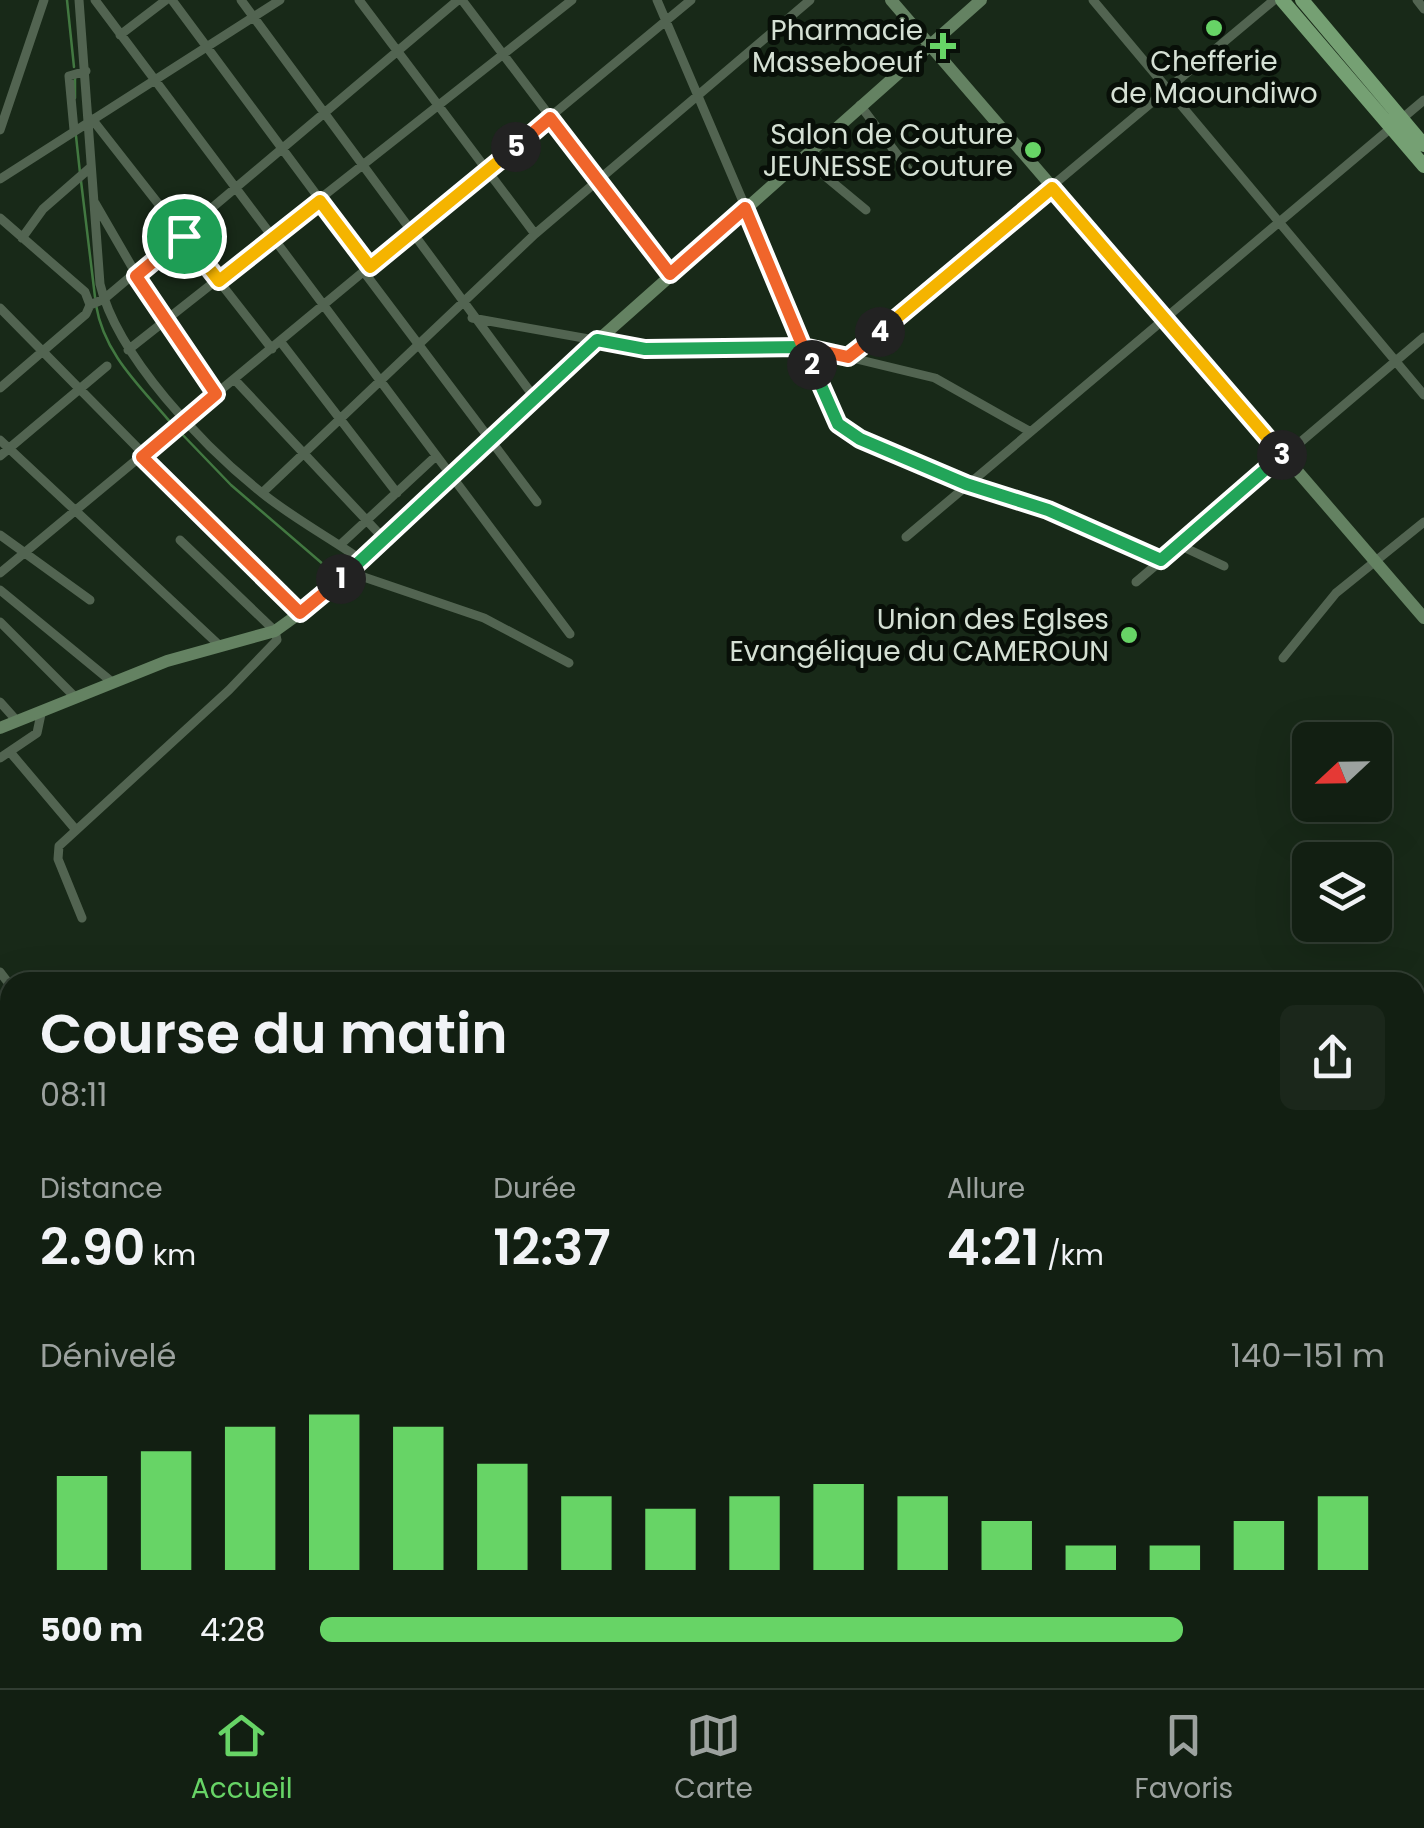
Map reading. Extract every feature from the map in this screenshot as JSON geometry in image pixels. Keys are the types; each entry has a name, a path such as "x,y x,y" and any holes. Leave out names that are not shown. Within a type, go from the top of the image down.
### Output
{"main road":[{"path":"1282,0 1397,123 1424,145"},
{"path":"1302,0 1397,123 1424,166"}],"street":[{"path":"0,130 44,0"},
{"path":"79,0 104,299 128,350 188,419 262,493 363,561"},
{"path":"95,0 570,634"},
{"path":"120,35 169,0 537,502"},
{"path":"241,0 534,397"},
{"path":"0,179 280,0"},
{"path":"359,0 535,234"},
{"path":"90,305 136,276 460,0 670,274"},
{"path":"657,0 838,424 892,455 1048,510 1161,560"},
{"path":"0,573 692,0"},
{"path":"262,493 535,234 810,0"},
{"path":"891,0 1424,618"},
{"path":"0,728 112,682 220,645 275,631 300,613 386,540 488,438 670,274 981,0"},
{"path":"1093,0 1424,395"},
{"path":"848,357 1274,0"},
{"path":"1417,0 1424,9"},
{"path":"128,350 570,1"},
{"path":"74,130 69,76 86,72"},
{"path":"906,537 1424,100"},
{"path":"860,106 908,169"},
{"path":"90,120 396,492"},
{"path":"802,157 866,210"},
{"path":"22,238 43,209 90,166"},
{"path":"93,198 136,276 216,394"},
{"path":"0,218 86,292 90,305 86,314 0,388"},
{"path":"0,308 142,457 300,613"},
{"path":"472,318 645,349 803,347 935,378 1029,430"},
{"path":"1136,582 1424,337"},
{"path":"0,456 107,366"},
{"path":"234,379 386,540"},
{"path":"0,440 220,645"},
{"path":"340,545 436,456"},
{"path":"1283,658 1336,593 1424,522"},
{"path":"0,534 90,600"},
{"path":"82,918 57,851 274,647 275,631 180,540"},
{"path":"1179,545 1224,566"},
{"path":"350,572 484,618 568,663"},
{"path":"0,590 112,682"},
{"path":"0,622 74,697"},
{"path":"0,702 17,722"},
{"path":"0,758 38,733 40,714"},
{"path":"10,752 76,830"}],"waterway":[{"path":"67,0 74,67"},
{"path":"75,77 75,98"},
{"path":"76,136 80,173"},
{"path":"81,181 95,297"},
{"path":"96,305 115,354 171,423"},
{"path":"180,432 231,485 331,571"},
{"path":"346,582 363,580"}],"place":[{"name":"Chefferie de Maoundiwo","path":"1214,28"},
{"name":"Pharmacie Masseboeuf","path":"943,46"},
{"name":"Salon de Couture JEUNESSE Couture","path":"1033,150"},
{"name":"Union des Eglses Evangélique du CAMEROUN","path":"1129,635"}],"route":[{"path":"184,236 136,276 216,394 142,457 300,613 386,540 488,438 597,340 645,349 803,347 838,424 860,439 966,484 1048,510 1161,560 1284,457 1052,188 848,357 803,347 745,208 670,274 550,118 370,267 320,201 219,281 184,236"}]}
